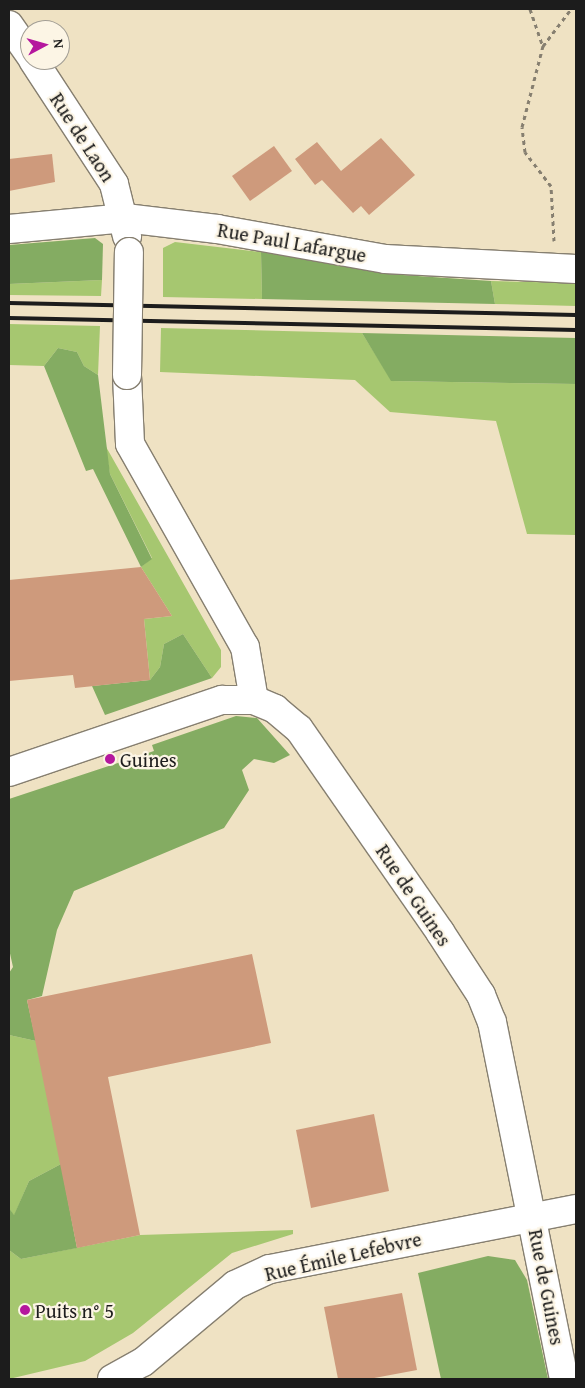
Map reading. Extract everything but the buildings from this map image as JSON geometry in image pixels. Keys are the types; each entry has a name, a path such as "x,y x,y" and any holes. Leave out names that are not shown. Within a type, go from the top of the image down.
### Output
{"street":[{"path":"9,26 20,42"},
{"name":"Rue de Laon","path":"40,70 114,184 125,218 129,252 127,374 130,444 245,647 254,700"},
{"name":"Rue Paul Lafargue","path":"9,229 125,218 217,229 385,259 565,269"},
{"name":"Rue de Guines","path":"9,772 222,700 254,700 275,709 299,729 481,995 500,1050 534,1216 564,1379"},
{"name":"Rue Émile Lefebvre","path":"112,1379 143,1362 235,1284 270,1269 576,1209"}],"path":[{"path":"530,9 543,46"},
{"path":"565,269 551,186 525,152 522,127 543,46 571,9"}],"green space":[{"path":"95,238 103,244 102,280 9,284 9,245"},
{"path":"175,242 261,252 262,299 163,297 163,248"},
{"path":"261,252 388,274 491,281 495,304 262,299"},
{"path":"102,280 101,296 9,295 9,284"},
{"path":"491,281 576,283 576,306 495,304"},
{"path":"9,324 100,326 98,375 84,366 77,352 58,348 44,366 9,365"},
{"path":"161,328 362,333 392,381 576,384 576,535 527,534 496,421 390,412 355,380 160,372"},
{"path":"362,333 576,338 576,384 391,381"},
{"path":"58,348 77,352 84,366 98,375 110,474 152,559 141,567 93,469 86,471 44,366"},
{"path":"105,445 221,650 221,667 212,678 183,634 164,644 160,667 150,680 144,619 172,616 141,567 152,558 110,474"},
{"path":"183,634 212,678 105,715 92,686 150,680 160,667 164,644"},
{"path":"236,716 257,718 290,755 274,763 254,759 242,770 249,790 224,828 74,891 57,930 42,996 27,1000 36,1041 9,1035 9,973 13,967 9,949 9,799 154,751 152,745"},
{"path":"9,1035 36,1041 61,1164 29,1181 14,1216 9,1208"},
{"path":"61,1164 77,1248 21,1259 9,1250 9,1208 14,1215 29,1181"},
{"path":"293,1230 293,1234 232,1253 133,1333 85,1361 9,1379 9,1250 21,1259 140,1235"},
{"path":"488,1256 515,1260 527,1280 548,1379 441,1379 418,1273"}],"railway":[{"path":"9,303 576,315"},
{"path":"9,318 576,330"}],"place":[{"name":"Guines","path":"110,759"},
{"name":"Puits n° 5","path":"25,1310"}]}
